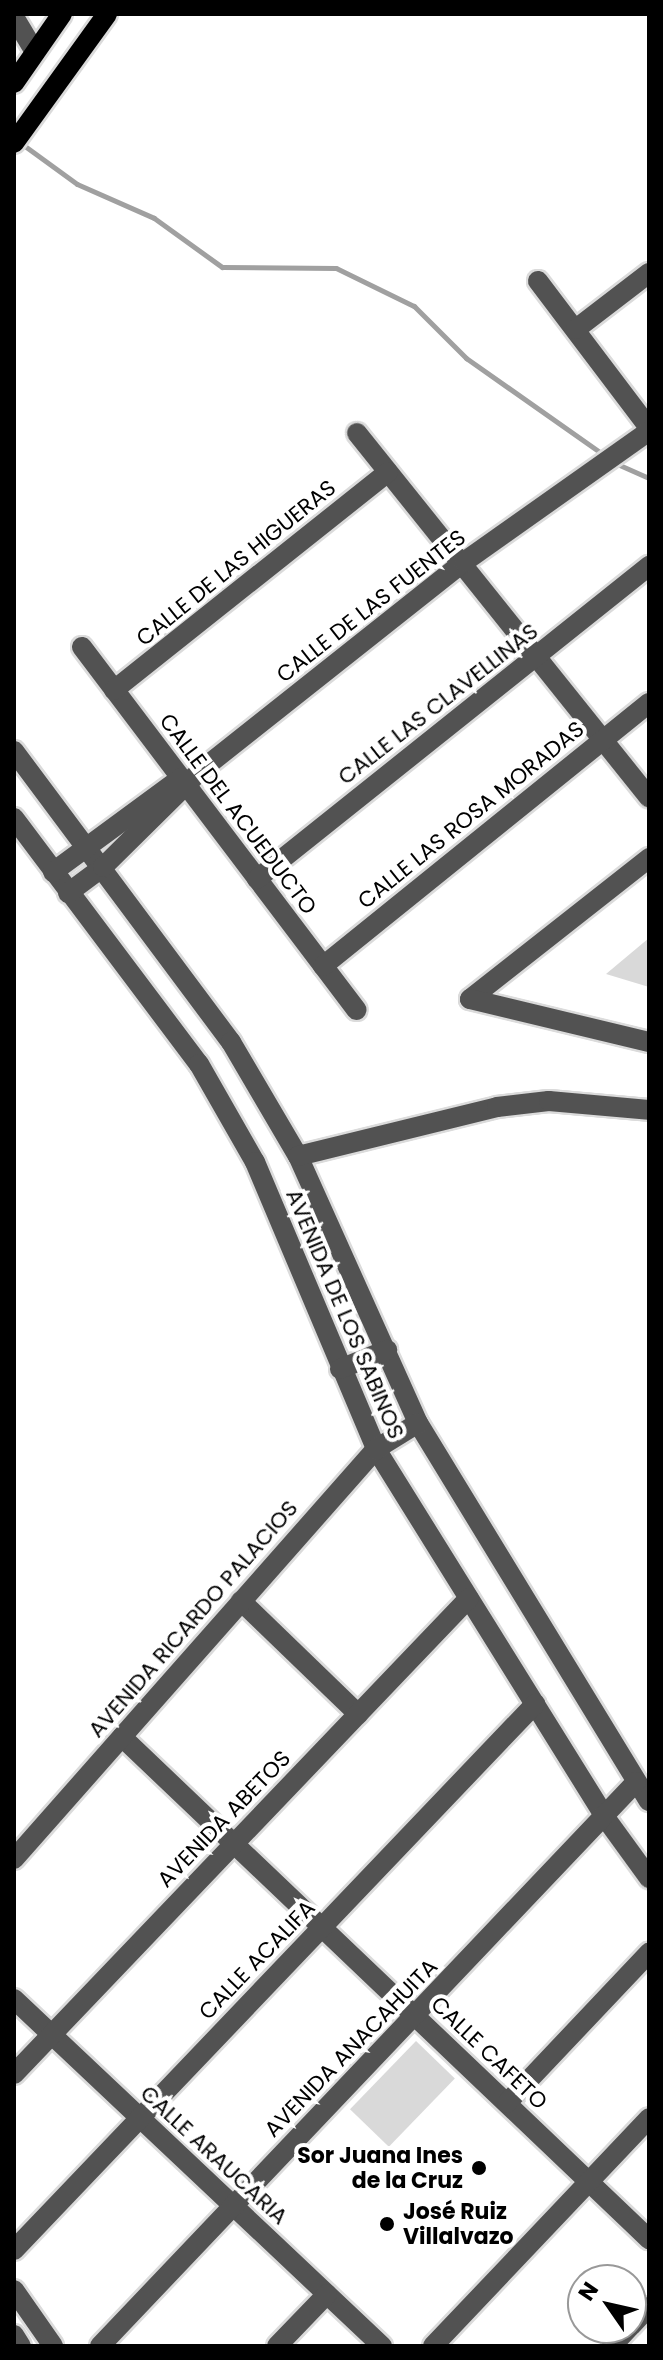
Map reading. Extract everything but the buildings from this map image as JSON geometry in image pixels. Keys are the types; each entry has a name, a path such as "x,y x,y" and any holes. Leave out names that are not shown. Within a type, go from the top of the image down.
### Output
{"main road":[{"path":"14,83 62,14"},
{"path":"14,143 107,14"}],"street":[{"path":"14,17 35,52"},
{"path":"576,329 649,273"},
{"path":"538,281 649,430"},
{"name":"CALLE DE LAS FUENTES","path":"189,778 464,562 573,481 649,430"},
{"path":"357,433 464,562 649,797"},
{"name":"CALLE DE LAS HIGUERAS","path":"114,690 388,472"},
{"name":"CALLE LAS CLAVELLINAS","path":"257,879 649,566"},
{"name":"CALLE DEL ACUEDUCTO","path":"82,647 114,690 189,778 257,879 357,1010"},
{"name":"CALLE LAS ROSA MORADAS","path":"323,966 649,703"},
{"name":"AVENIDA DE LOS SABINOS","path":"14,751 231,1042 298,1156 418,1423 649,1801"},
{"path":"53,872 189,778"},
{"path":"68,893 103,867 189,778"},
{"name":"AVENIDA DE LOS SABINOS","path":"14,818 213,1088 255,1162 376,1449 604,1816 649,1878"},
{"path":"649,858 470,999 649,1042"},
{"path":"298,1156 497,1107 549,1101 649,1110"},
{"path":"340,1369 387,1350"},
{"name":"AVENIDA RICARDO PALACIOS","path":"14,1859 376,1449 418,1423"},
{"name":"AVENIDA ABETOS","path":"14,2074 469,1598"},
{"path":"241,1601 358,1714"},
{"name":"CALLE ACALIFA","path":"14,2250 535,1704"},
{"name":"CALLE CAFETO","path":"122,1737 649,2239"},
{"name":"AVENIDA ANACAHUITA","path":"100,2346 636,1782"},
{"path":"507,2103 649,1953"},
{"name":"CALLE ARAUCARIA","path":"14,1999 382,2346"},
{"path":"433,2346 649,2118"},
{"path":"14,2290 53,2346"},
{"path":"277,2346 327,2294"},
{"path":"14,2335 21,2346"}],"shaded area":[{"path":"649,938 649,987 606,974"},
{"path":"416,2041 455,2079 389,2147 350,2109"}],"waterway":[{"path":"22,144 77,184 154,218 222,267 336,268 414,306 466,358 604,455"},
{"path":"615,463 649,478"}],"place":[{"name":"Sor Juana Ines de la Cruz","path":"479,2168"},
{"name":"José Ruiz Villalvazo","path":"387,2224"}]}
